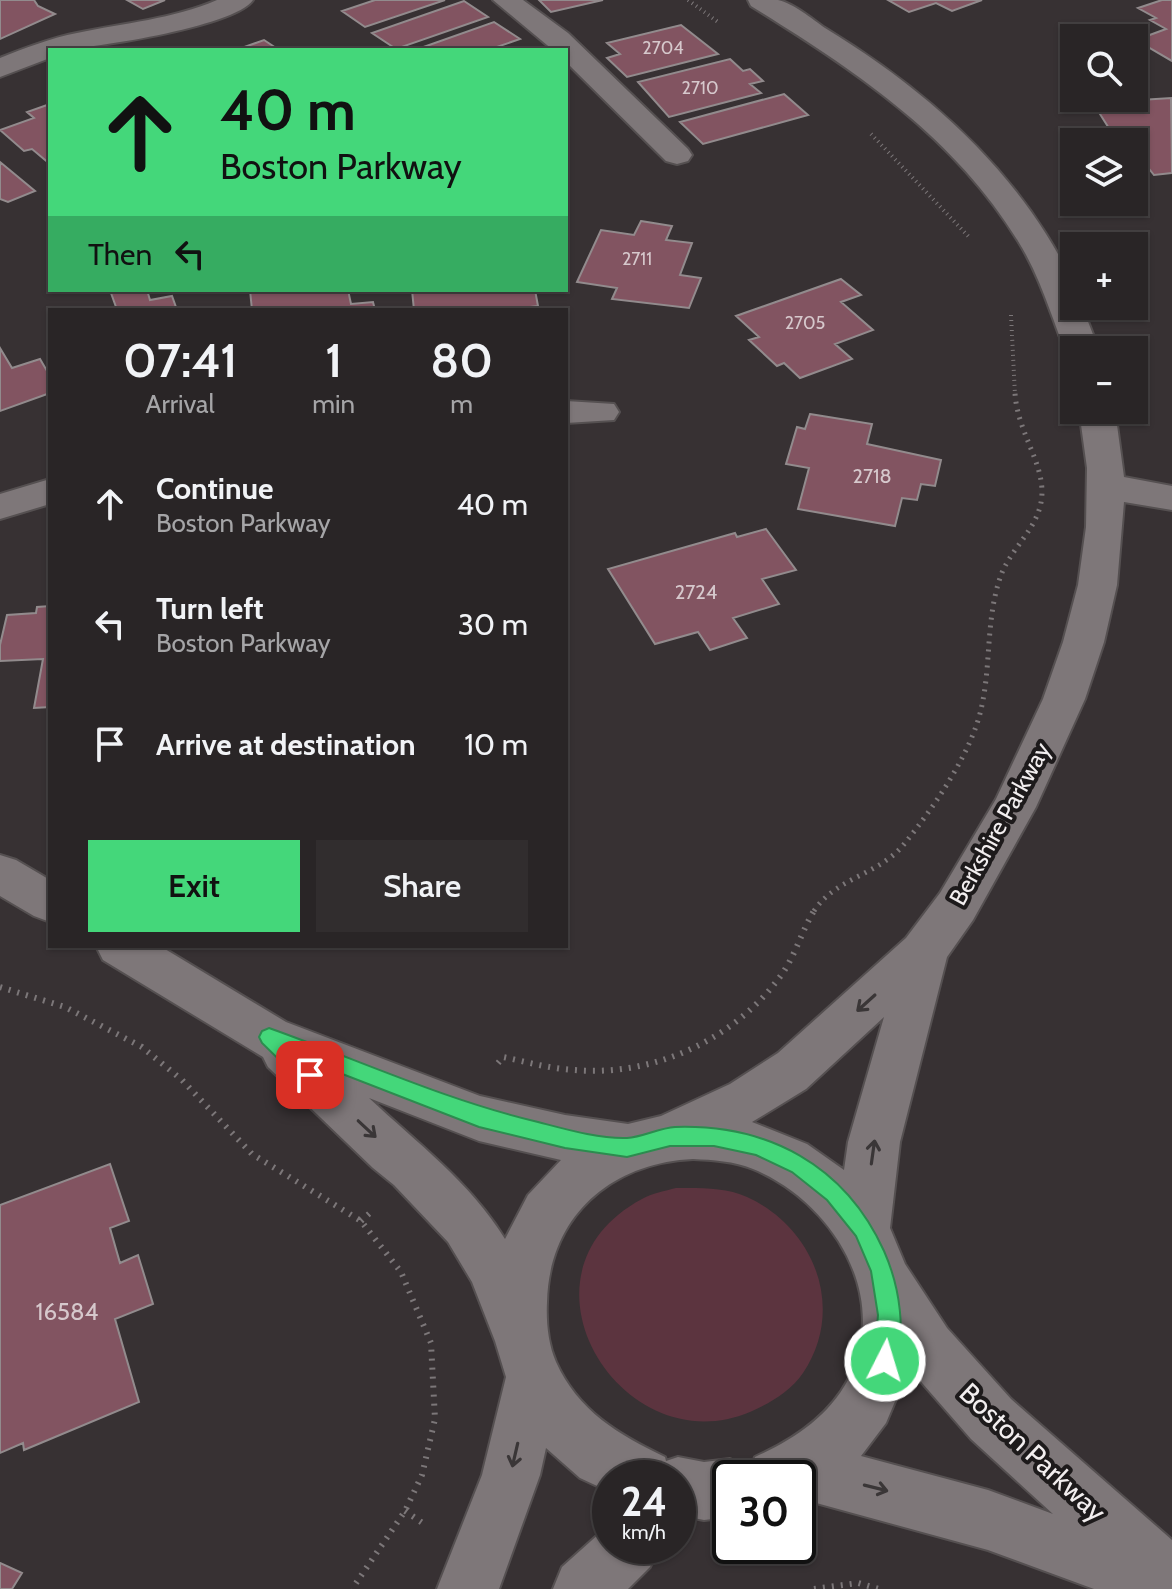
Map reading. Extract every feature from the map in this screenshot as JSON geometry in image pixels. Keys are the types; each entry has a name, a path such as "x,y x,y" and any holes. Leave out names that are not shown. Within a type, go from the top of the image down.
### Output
{"street":[{"path":"57,48 74,42 156,29 214,12 240,0"},
{"path":"506,0 567,48"},
{"path":"761,0 877,74 965,153 1004,198 1039,249 1077,336"},
{"path":"568,49 677,155"},
{"path":"0,68 48,51"},
{"name":"Berkshire Parkway","path":"526,1355 518,1283 530,1238 555,1199 589,1168 732,1108 788,1073 925,951 967,889 1021,797 1061,712 1087,633 1101,558 1105,486 1098,424"},
{"path":"1105,486 1172,498"},
{"path":"0,507 48,492"},
{"path":"0,873 48,902"},
{"path":"123,948 269,1037 459,1110 565,1138 649,1142"},
{"name":"Berkshire Parkway","path":"873,1250 874,1142 925,951"},
{"path":"269,1037 412,1168 467,1225 494,1270 526,1355 561,1422 607,1460"},
{"name":"Boston Parkway","path":"649,1142 714,1137 758,1146 800,1165 835,1193 873,1250 927,1347 991,1419 1172,1581"},
{"path":"809,1460 839,1441 868,1403 885,1361 889,1315 873,1250"},
{"path":"468,1589 511,1475 526,1355"},
{"name":"Boston Parkway","path":"816,1480 988,1520 1172,1587"},
{"path":"584,1589 610,1564"}],"path":[{"path":"688,0 699,11 721,24"},
{"path":"868,131 974,243"},
{"path":"459,1110 503,1057 584,1071 627,1069 668,1061 704,1043 738,1022 764,998 787,967 809,920 825,897 891,858 912,832 974,731 982,710 990,614 1001,574 1016,545 1036,520 1041,502 1041,472 1017,413 1016,342 1010,307"},
{"path":"0,987 65,1007 142,1047 182,1080 252,1154 361,1221 401,1272 431,1343 435,1419 422,1475 405,1511 352,1589"},
{"path":"361,1221 394,1191 412,1168"},
{"path":"814,1589 858,1583 879,1589"}],"shaded area":[{"path":"676,1188 730,1191 771,1211 806,1249 817,1273 822,1297 822,1323 816,1348 792,1386 750,1412 703,1421 659,1412 623,1388 596,1354 581,1314 582,1272 601,1232 642,1199"}],"building":[{"path":"0,0 34,0 38,6 55,14 0,39"},
{"path":"127,0 165,0 143,9"},
{"path":"375,0 445,0 365,27 342,11"},
{"path":"539,0 603,0 551,12"},
{"path":"888,0 982,0 952,11 936,3 909,12"},
{"path":"1172,0 1172,61 1148,47 1148,36 1166,29 1150,20 1156,18 1138,8"},
{"path":"464,1 488,17 399,48 372,33"},
{"path":"494,22 520,39 494,48 421,48"},
{"path":"681,25 718,54 627,77 607,58 620,54 607,43"},
{"path":"264,40 276,48 242,48"},
{"path":"730,59 743,71 750,69 763,81 750,84 761,93 669,117 638,82"},
{"path":"784,94 808,115 703,144 680,122"},
{"path":"1171,98 1172,173 1154,175 1148,168 1148,128 1109,128 1099,112 1148,112 1148,99"},
{"path":"48,105 48,162 32,149 24,151 0,130 34,118 27,112"},
{"path":"0,162 35,191 8,202 0,199"},
{"path":"641,221 672,226 666,240 692,243 680,275 701,278 689,308 612,299 617,288 577,282 601,230 634,235"},
{"path":"841,279 861,295 841,302 873,330 835,344 852,359 800,378 784,363 777,366 749,340 759,337 736,316"},
{"path":"148,292 150,300 172,296 176,308 111,308 116,307 111,293"},
{"path":"250,292 348,292 351,304 373,302 374,308 252,308"},
{"path":"412,292 535,292 538,306 522,308 414,308"},
{"path":"0,348 12,368 40,359 48,373 48,394 0,411"},
{"path":"810,414 872,424 867,444 941,460 935,486 921,484 917,500 902,498 895,526 798,509 809,468 786,464 797,427 805,429"},
{"path":"766,529 796,570 762,579 779,604 733,618 747,638 710,650 698,632 655,644 608,569 735,533 737,537"},
{"path":"48,606 48,707 34,708 43,659 0,661 0,645 7,615 36,613 37,607"},
{"path":"110,1164 129,1221 110,1228 120,1263 138,1255 153,1304 115,1319 139,1402 24,1450 23,1443 0,1453 0,1205"},
{"path":"0,1563 22,1573 12,1589 0,1589"}],"route":[{"path":"310,1075 269,1037 479,1118 565,1138 627,1147 670,1137 714,1137 758,1146 800,1165 835,1193 863,1229 882,1271 889,1315 885,1361"}]}
